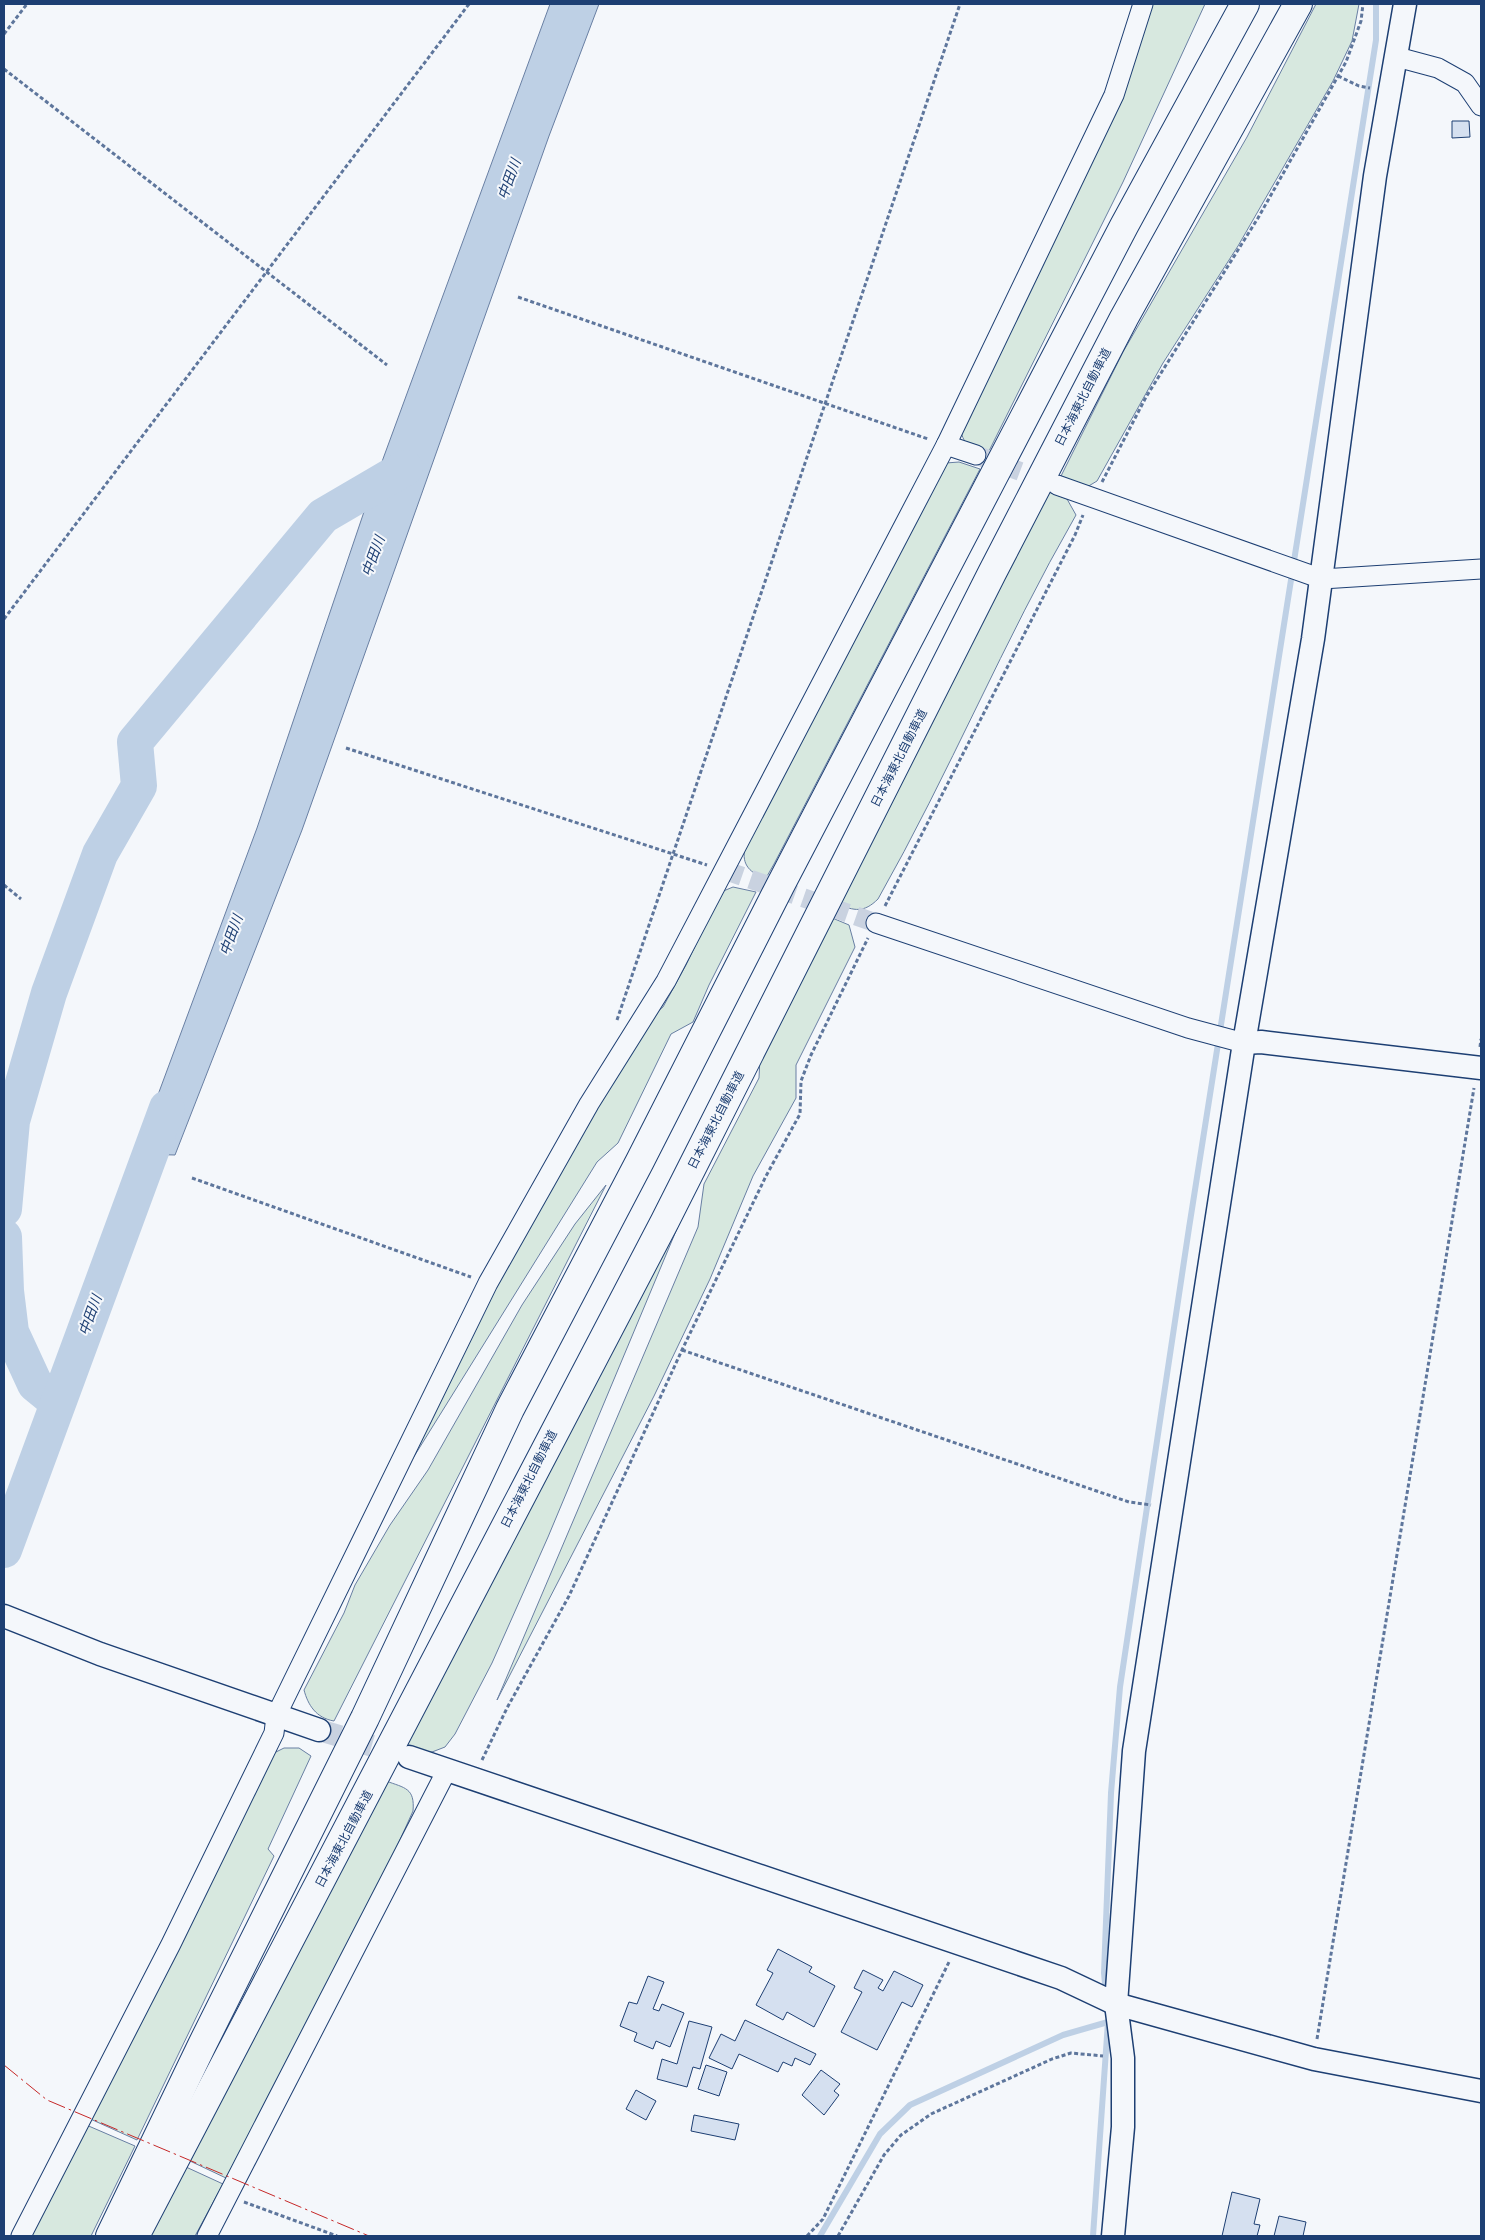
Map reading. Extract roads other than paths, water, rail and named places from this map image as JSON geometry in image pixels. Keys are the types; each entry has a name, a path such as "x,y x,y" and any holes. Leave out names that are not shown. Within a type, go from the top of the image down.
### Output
{"highway":[{"path":"1124,226 1228,4"},
{"path":"110,2236 202,2045 365,1718 510,1409 1124,226 1245,4"},
{"name":"日本海東北自動車道","path":"135,2236 665,1221 992,573 1124,318 1298,4"}],"street":[{"path":"21,2236 171,1944 274,1734 276,1716 488,1283 589,1104 666,981 946,445 1114,95 1143,4"},
{"path":"1113,2236 1123,2127 1124,2058 1116,2004 1134,1751 1244,1042 1322,579 1374,186 1406,4"},
{"path":"1397,57 1438,68 1465,84 1481,106"},
{"path":"946,445 976,455"},
{"path":"1056,485 1322,579 1481,569"},
{"path":"876,923 1188,1028 1244,1042 1261,1042 1479,1068"},
{"path":"4,1616 100,1654 319,1730"},
{"path":"409,1757 956,1944 1061,1978 1116,2004 1314,2059 1481,2091"},
{"path":"208,2236 447,1770"}],"water":[{"path":"550,4 599,4 549,136 302,830 175,1155 136,1154 257,828 369,497"}],"waterway":[{"path":"1106,1995 1104,1973 1111,1793 1120,1687 1189,1228 1376,40 1376,4"},
{"name":"中田川","path":"4,1209 12,1121 49,993 100,854 139,786 135,742 323,516 405,468"},
{"name":"中田川","path":"4,1550 167,1108"},
{"name":"中田川","path":"4,1237 6,1291 11,1332 35,1384 57,1402"},
{"path":"820,2236 880,2134 910,2105 1063,2035 1108,2022"},
{"path":"1093,2236 1108,2022"}],"tunnel":[{"path":"976,455 1051,483"},
{"path":"724,870 876,923"},
{"path":"319,1730 403,1755"}]}
